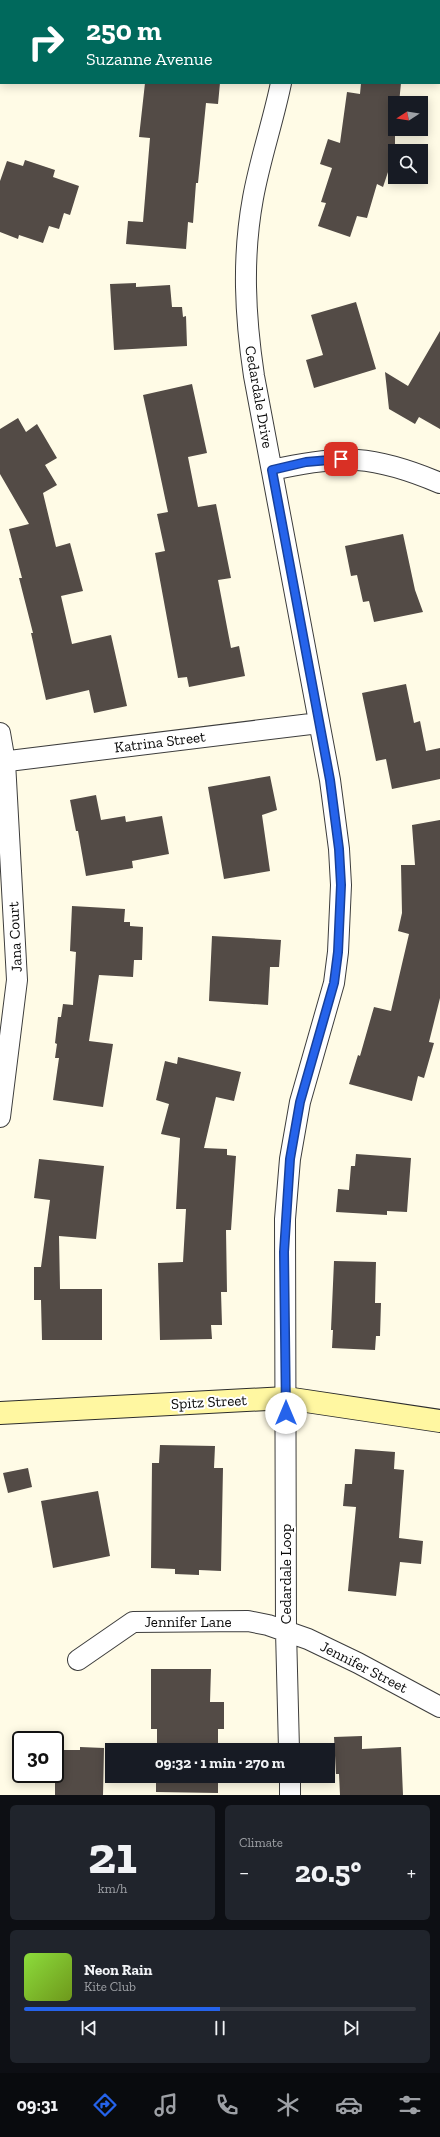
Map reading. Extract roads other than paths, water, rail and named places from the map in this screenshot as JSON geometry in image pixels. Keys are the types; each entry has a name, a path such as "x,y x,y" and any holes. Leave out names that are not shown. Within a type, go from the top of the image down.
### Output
{"street":[{"name":"Cedardale Drive","path":"281,84 252,199 245,260 244,290 254,376 336,820 341,885 340,921 334,983 300,1102 290,1159 284,1252 286,1398"},
{"path":"272,470 330,459 352,459 396,466 440,483"},
{"name":"Katrina Street","path":"3,762 319,723"},
{"name":"Jana Court","path":"0,733 17,980 0,1117"},
{"name":"Spitz Street","path":"0,1414 286,1398 440,1421"},
{"name":"Cedardale Loop","path":"286,1398 286,1631 289,1743"},
{"name":"Jennifer Lane","path":"78,1660 133,1622 248,1621 286,1631"},
{"name":"Jennifer Street","path":"286,1631 358,1662 440,1707"},
{"path":"290,1783 290,1795"}]}
